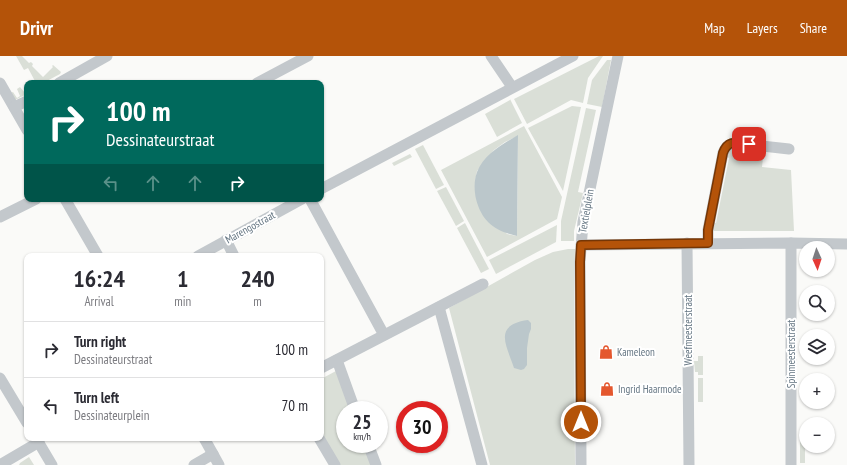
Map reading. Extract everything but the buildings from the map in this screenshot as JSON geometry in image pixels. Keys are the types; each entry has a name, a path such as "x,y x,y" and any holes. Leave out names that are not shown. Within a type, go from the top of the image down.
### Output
{"street":[{"path":"64,80 107,56"},
{"path":"261,80 289,60 308,56"},
{"path":"491,56 512,87"},
{"path":"324,187 573,56"},
{"name":"Textielplein","path":"581,465 580,262 582,222 618,56"},
{"path":"0,83 24,125"},
{"path":"14,107 24,102"},
{"path":"708,243 708,230 725,147 729,144 736,143 789,149"},
{"path":"0,217 30,202"},
{"path":"67,202 96,253"},
{"name":"Marengostraat","path":"203,253 296,202"},
{"path":"312,202 384,335"},
{"path":"226,240 232,253"},
{"path":"581,245 688,243 847,244"},
{"name":"Weefmeesterstraat","path":"688,243 688,465"},
{"name":"Spinmeesterstraat","path":"791,243 791,465"},
{"path":"324,366 483,284"},
{"path":"439,307 482,465"},
{"path":"337,360 352,401"},
{"path":"0,378 24,418"},
{"path":"0,465 36,441"},
{"path":"39,441 52,465"},
{"path":"206,441 219,465"},
{"path":"321,441 335,465"},
{"path":"371,453 376,465"},
{"path":"194,465 213,454"}],"shaded area":[{"path":"16,56 22,56 29,63 31,62 33,64 32,66 43,77 53,67 53,65 61,72 49,80 34,80 28,68 24,70"},
{"path":"599,56 603,56 588,78 583,103 571,100 527,124 514,99"},
{"path":"607,60 611,60 602,107 587,104 592,80"},
{"path":"20,87 24,92 24,96 15,100 10,93 13,92 17,98 20,96 17,89"},
{"path":"510,99 522,123 497,137 485,114"},
{"path":"572,106 581,107 563,191 528,128"},
{"path":"586,108 596,110 578,192 583,193 574,231 574,241 561,241 561,221"},
{"path":"524,126 562,197 557,219 487,257 441,170","holes":["518,136 517,236 507,234 475,193 475,182 477,171 494,150 505,142"]},
{"path":"518,135 517,236 496,228 490,224 482,214 475,196 475,178 484,160 494,150"},
{"path":"423,145 444,185 436,189 415,149"},
{"path":"739,147 739,150 749,150 749,148 762,151 765,155 763,158 762,167 791,170 794,231 712,231 713,222 716,223 729,158 727,157 730,150"},
{"path":"410,154 412,157 394,166 392,163"},
{"path":"446,187 464,221 456,226 437,191"},
{"path":"465,223 489,269 481,273 457,228"},
{"path":"557,225 556,242 496,274 489,260"},
{"path":"575,249 575,465 490,465 449,308 535,260 553,252"},
{"path":"528,320 531,323 531,329 527,348 527,365 521,370 514,368 505,338 506,332 510,327"},
{"path":"698,356 703,356 703,375 698,375 698,372 695,372 694,361 698,361"},
{"path":"336,371 348,401 336,401 336,453 367,453 372,465 339,465 324,439 324,377"},
{"path":"698,378 703,378 703,402 698,402"},
{"path":"800,453 805,453 805,463 800,463"},
{"path":"29,457 34,465 19,465 20,463"}],"place":[{"name":"Kameleon","path":"606,352"},
{"name":"Ingrid Haarmode","path":"607,389"}],"route":[{"path":"581,422 581,245 708,243 708,230 725,147 729,144 736,143 749,144"}]}
